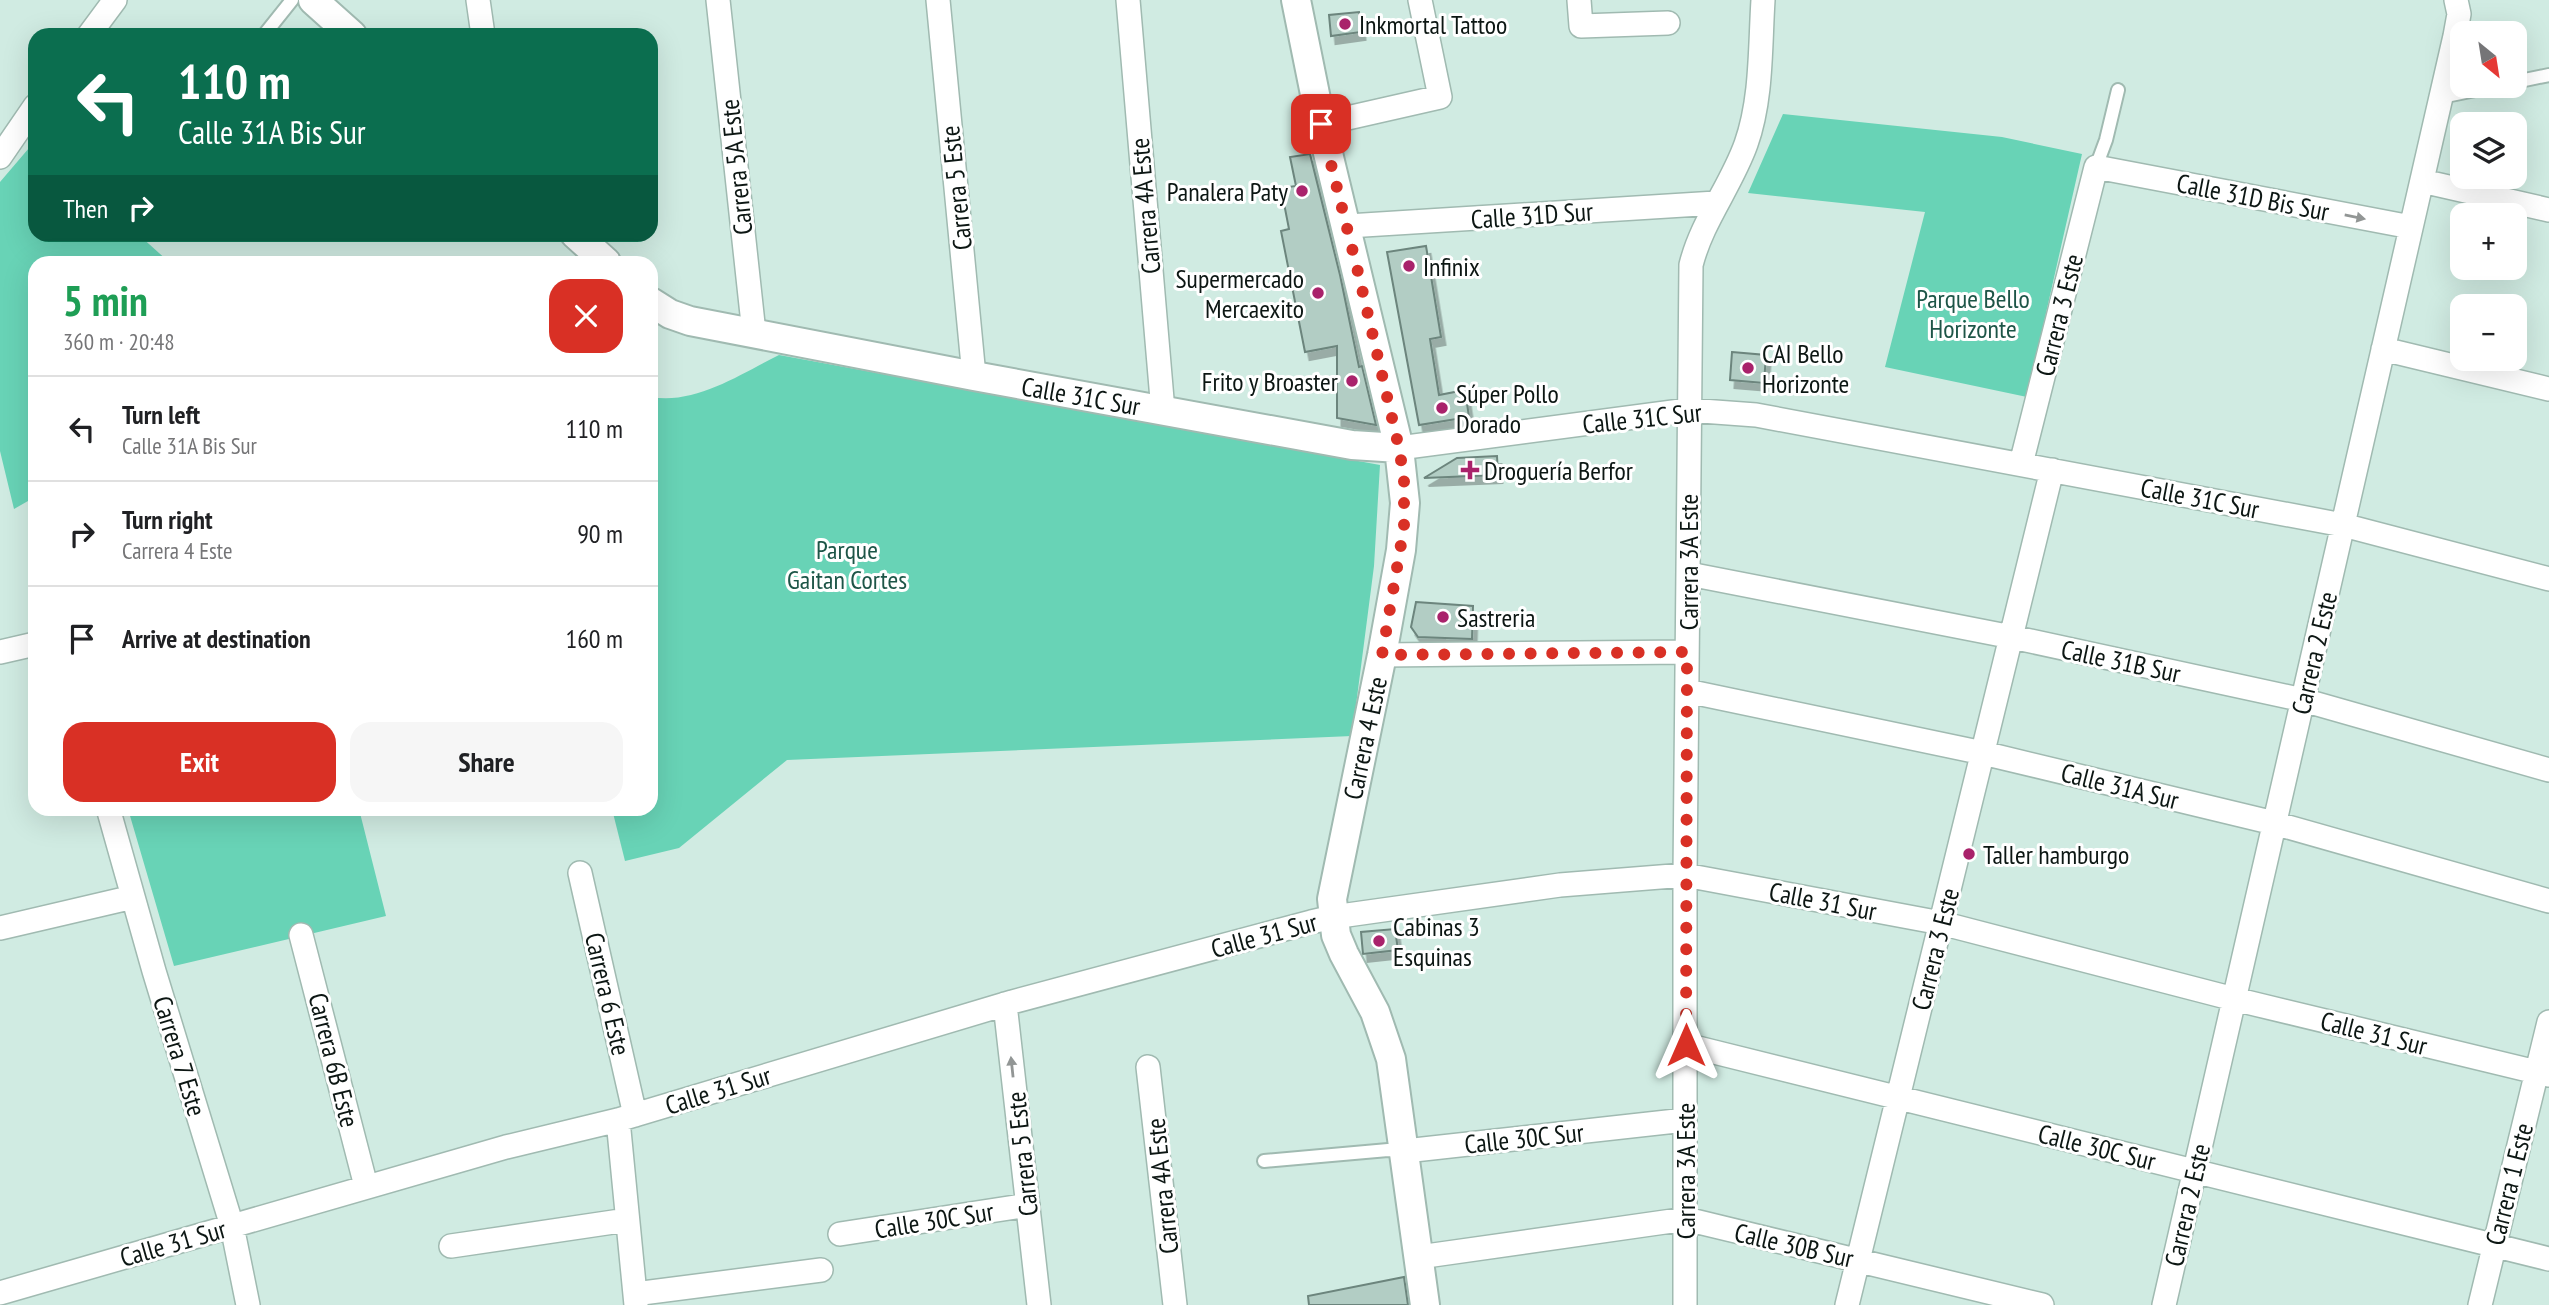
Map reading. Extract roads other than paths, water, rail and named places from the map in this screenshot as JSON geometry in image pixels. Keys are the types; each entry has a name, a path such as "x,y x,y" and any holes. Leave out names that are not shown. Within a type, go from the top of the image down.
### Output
{"street":[{"path":"94,28 115,0"},
{"path":"313,0 339,28"},
{"path":"478,0 482,28"},
{"name":"Carrera 5A Este","path":"718,0 754,333"},
{"name":"Carrera 5 Este","path":"938,0 974,376"},
{"name":"Carrera 4A Este","path":"1128,0 1163,411"},
{"name":"Carrera 4 Este","path":"1296,0 1321,124 1348,226 1404,478 1404,527 1382,655 1332,899 1333,917 1343,954 1375,1012 1384,1035 1396,1084 1426,1305"},
{"path":"1321,124 1440,97 1420,0"},
{"path":"1579,0 1581,26 1668,23"},
{"name":"Carrera 3A Este","path":"1685,1305 1685,875 1691,265 1694,251 1735,168 1751,128 1763,0"},
{"name":"Carrera 2 Este","path":"2164,1305 2441,97 2459,14 2456,0"},
{"path":"0,157 28,116"},
{"name":"Calle 31D Bis Sur","path":"2096,167 2411,228"},
{"name":"Carrera 3 Este","path":"2021,464 2096,167"},
{"path":"2422,181 2549,210"},
{"name":"Calle 31D Sur","path":"1348,226 1716,203"},
{"path":"584,242 599,256"},
{"name":"Calle 31C Sur","path":"658,306 690,321 1352,445 1399,448 1688,410 1756,415 2343,525 2549,579"},
{"path":"2383,349 2549,389"},
{"name":"Carrera 3 Este","path":"1847,1305 2052,470"},
{"name":"Calle 31B Sur","path":"1689,574 2012,637 2303,700 2549,770"},
{"path":"0,652 28,646"},
{"path":"1382,655 1687,652"},
{"name":"Calle 31A Sur","path":"1687,691 1983,753 2274,824 2549,901"},
{"name":"Carrera 7 Este","path":"110,816 232,1226 248,1305"},
{"name":"Carrera 6 Este","path":"580,873 626,1118 627,1220 636,1299"},
{"name":"Calle 31 Sur","path":"0,1293 366,1186 506,1147 626,1118 1005,1004 1333,917 1560,885 1685,875 1941,923 2234,999 2543,1073"},
{"path":"0,928 133,897"},
{"name":"Carrera 6B Este","path":"301,934 366,1186"},
{"name":"Carrera 5 Este","path":"1005,1004 1039,1305"},
{"name":"Carrera 1 Este","path":"2480,1305 2493,1245 2543,1073 2549,1022"},
{"name":"Calle 30C Sur","path":"1686,1045 2549,1259"},
{"name":"Carrera 4A Este","path":"1148,1067 1175,1305"},
{"name":"Calle 30C Sur","path":"1405,1151 1685,1120"},
{"name":"Calle 30C Sur","path":"840,1234 1028,1205"},
{"name":"Calle 30B Sur","path":"1419,1257 1686,1219 2042,1305"},
{"path":"451,1246 627,1220"},
{"path":"636,1299 821,1270"}],"lane":[{"path":"270,28 292,0"},
{"path":"2527,80 2549,75"},
{"path":"2096,167 2106,140 2118,90"},
{"path":"2441,97 2450,95"},
{"path":"1264,1161 1388,1150 1405,1151"}],"place":[{"name":"Inkmortal Tattoo","path":"1345,24"},
{"name":"Panalera Paty","path":"1302,191"},
{"name":"Infinix","path":"1409,266"},
{"name":"Supermercado Mercaexito","path":"1318,293"},
{"name":"CAI Bello Horizonte","path":"1748,368"},
{"name":"Frito y Broaster","path":"1352,381"},
{"name":"Súper Pollo Dorado","path":"1442,408"},
{"name":"Droguería Berfor","path":"1470,470"},
{"name":"Sastreria","path":"1443,617"},
{"name":"Taller hamburgo","path":"1969,854"},
{"name":"Cabinas 3 Esquinas","path":"1379,941"}],"park label":[{"name":"Parque Bello Horizonte","path":"1973,313"},
{"name":"Parque Gaitan Cortes","path":"847,564"}]}
